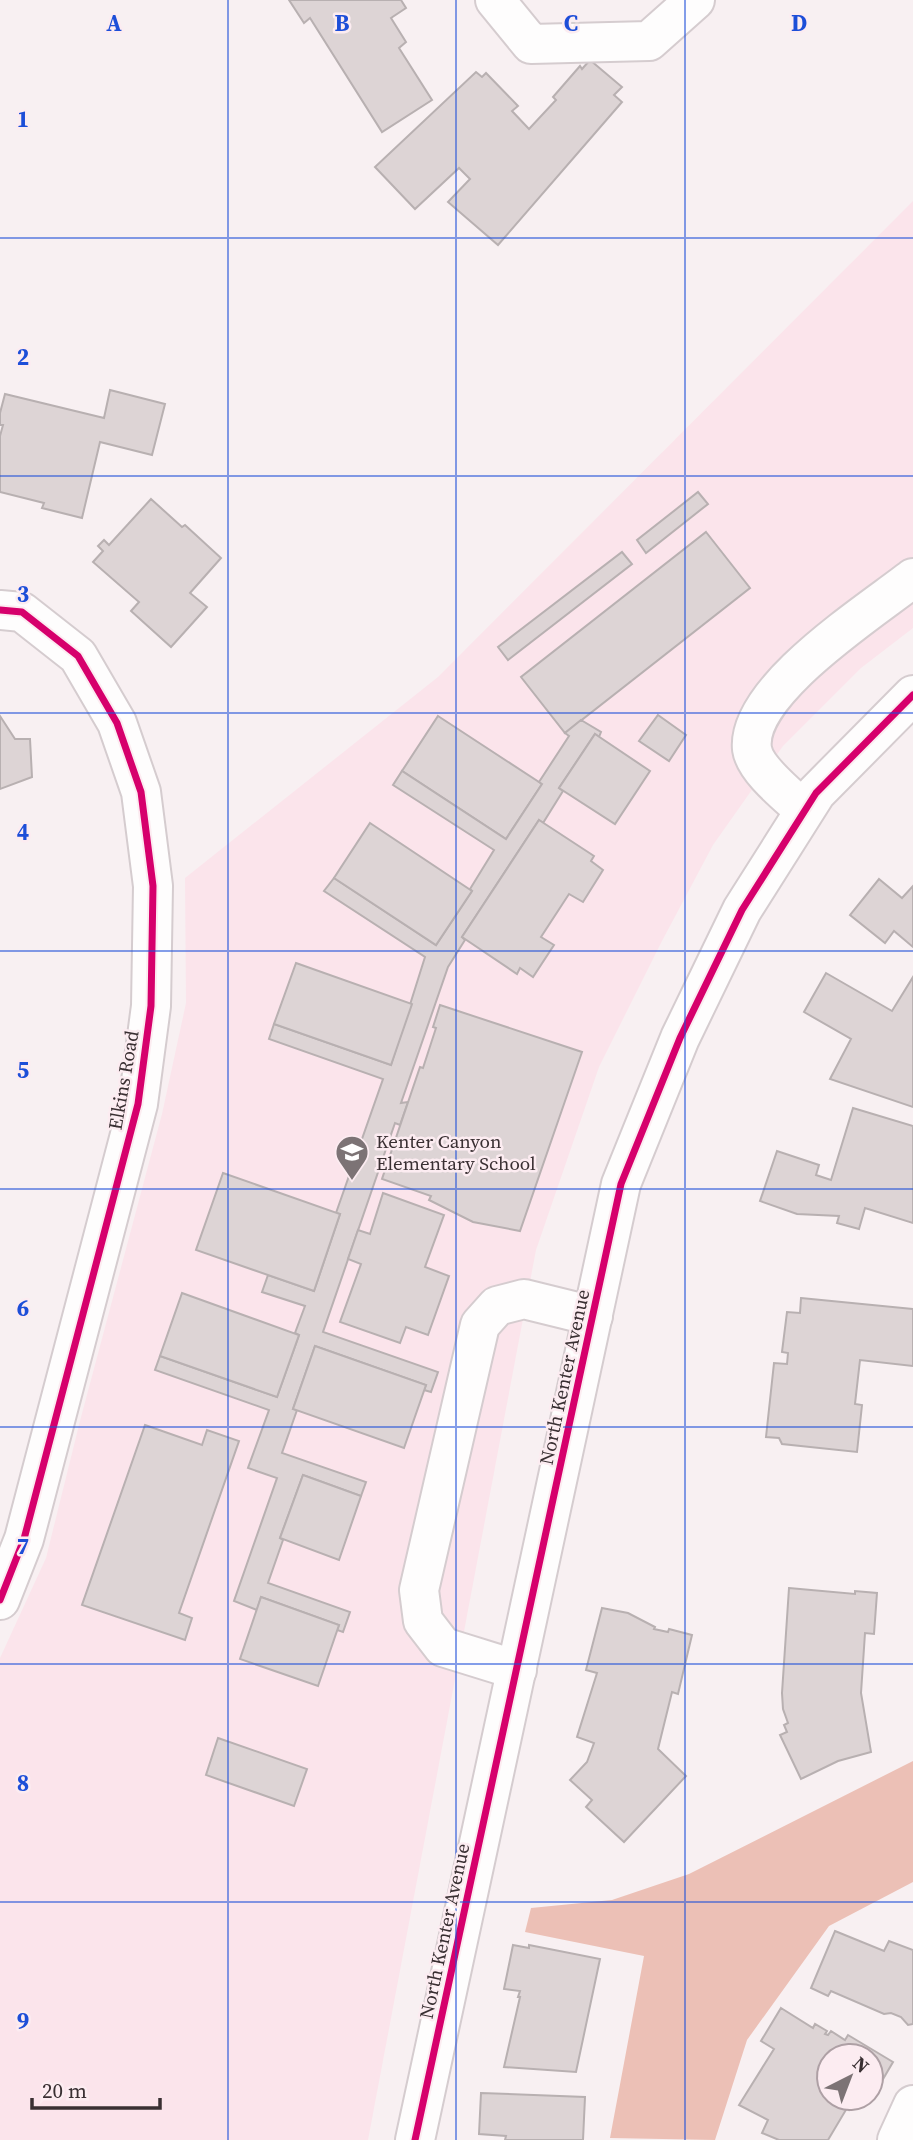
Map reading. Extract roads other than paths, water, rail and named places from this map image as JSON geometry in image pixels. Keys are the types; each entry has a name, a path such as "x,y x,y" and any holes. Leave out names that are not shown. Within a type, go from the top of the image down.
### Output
{"street":[{"path":"495,0 531,44 649,41 695,0"},
{"path":"803,810 759,766 752,750 755,727 768,700 787,679 913,578"},
{"name":"Elkins Road","path":"0,610 22,612 78,656 117,723 141,792 153,886 151,1006 138,1104 24,1539 0,1600"},
{"name":"North Kenter Avenue","path":"415,2140 621,1184 680,1038 742,910 816,793 913,695"},
{"path":"517,1670 443,1647 423,1620 419,1590 480,1325 497,1306 524,1299 593,1316"},
{"path":"897,2140 913,2105"}],"place":[{"name":"Kenter Canyon Elementary School","path":"352,1182"}]}
